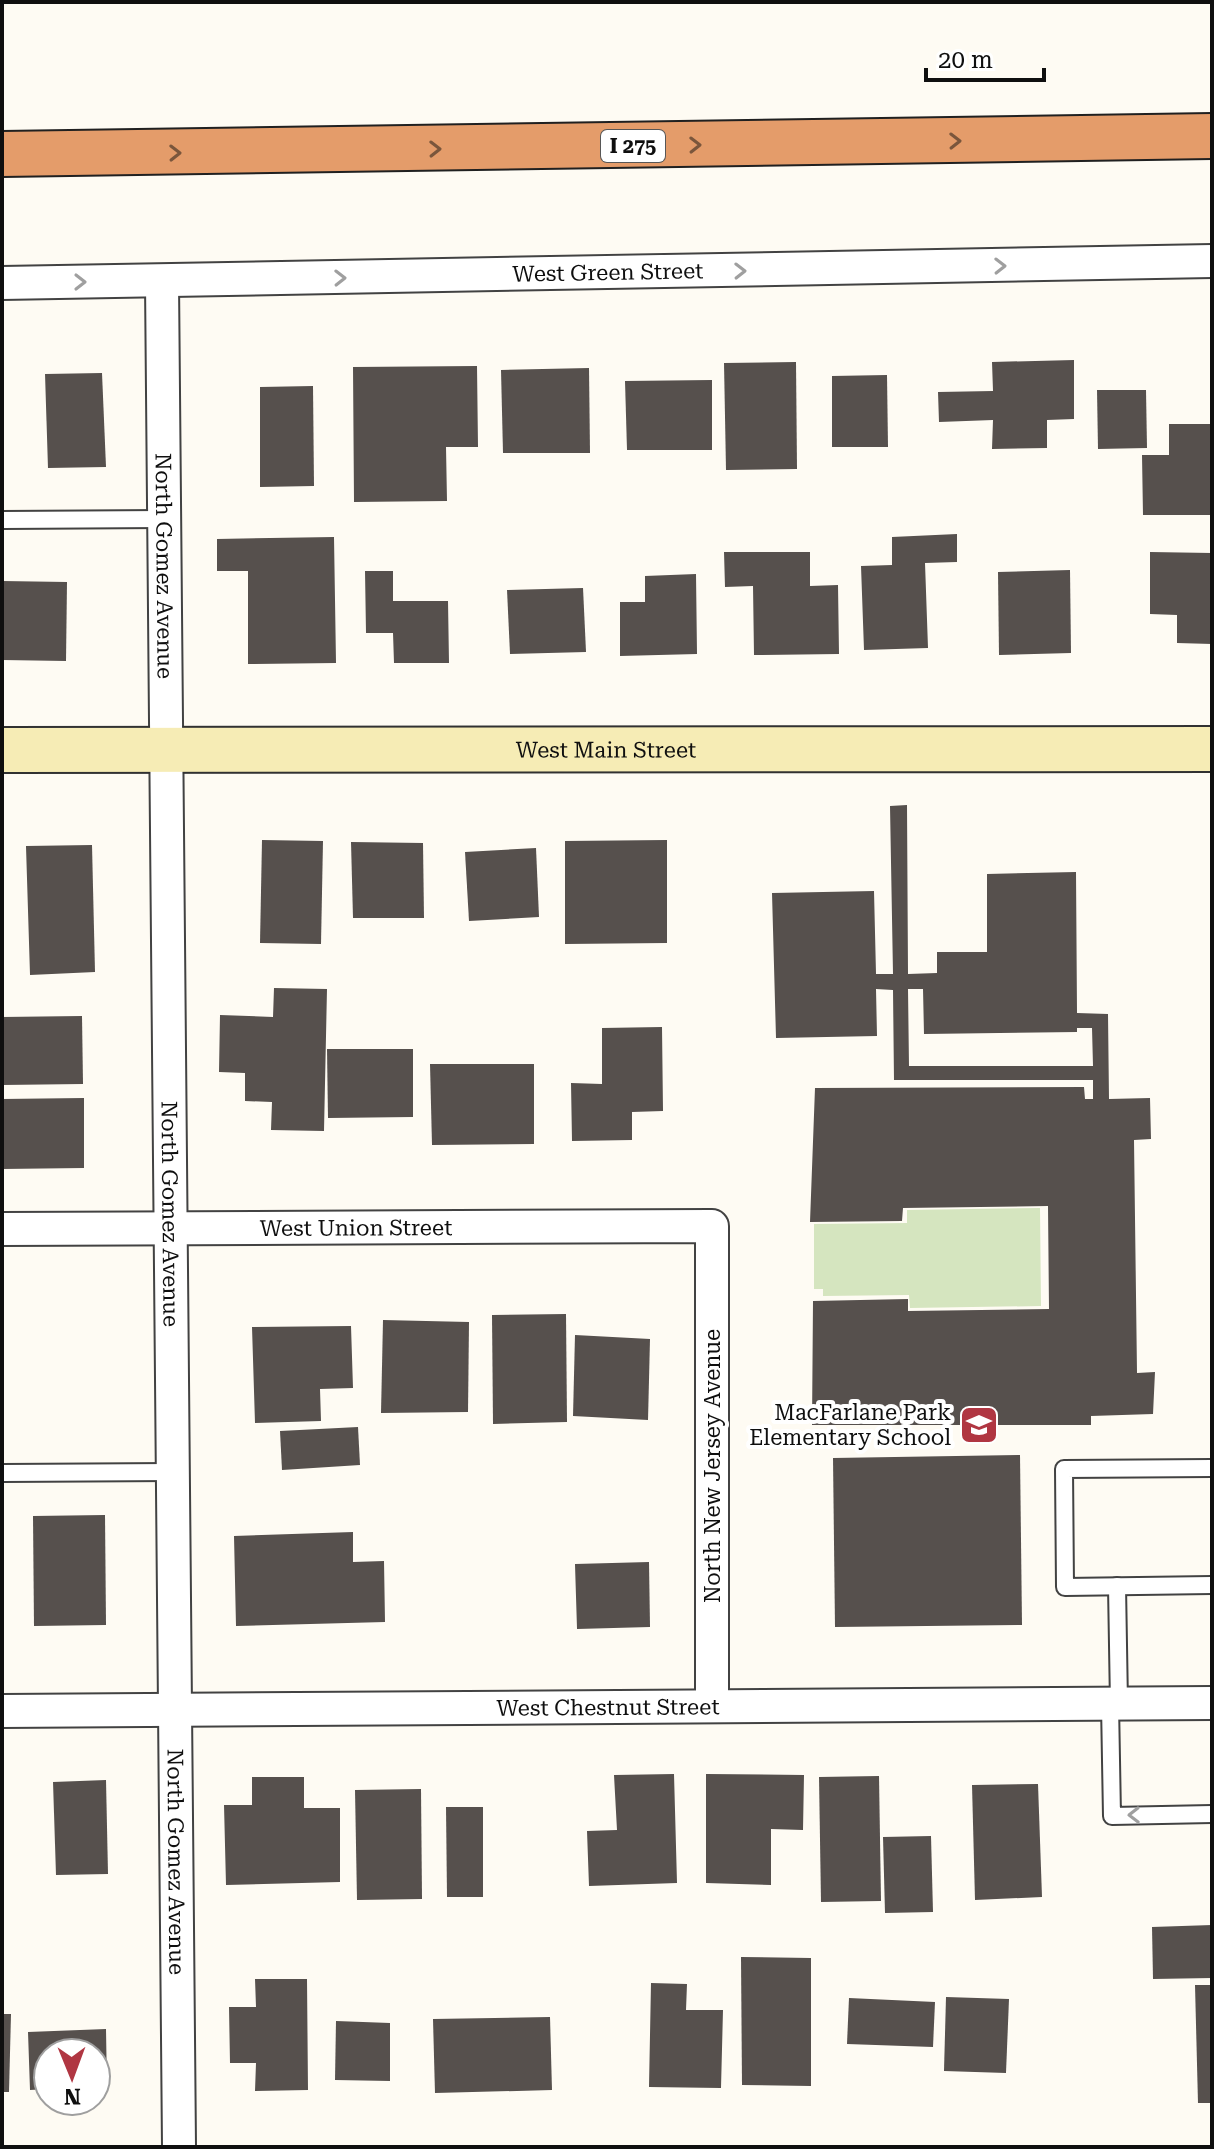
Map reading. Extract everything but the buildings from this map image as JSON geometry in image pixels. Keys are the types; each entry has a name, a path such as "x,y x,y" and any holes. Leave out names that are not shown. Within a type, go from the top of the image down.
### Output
{"highway":[{"name":"I 275","path":"2,154 1212,136"},
{"path":"2,171 97,154"}],"street":[{"name":"West Green Street","path":"2,283 1212,261"},
{"name":"North Gomez Avenue","path":"162,282 179,2147"},
{"name":"West Main Street","path":"2,750 1212,749"},
{"name":"West Union Street","path":"2,1229 712,1226"},
{"name":"North New Jersey Avenue","path":"712,1226 712,1706"},
{"name":"West Chestnut Street","path":"2,1711 1212,1703"}],"lane":[{"path":"2,520 163,519"},
{"path":"1212,1468 1064,1469 1065,1587 1212,1585"},
{"path":"2,1473 173,1472"},
{"path":"1117,1586 1112,1816 1212,1814"}],"green space":[{"path":"1040,1208 1041,1306 910,1308 909,1295 823,1296 823,1289 814,1289 814,1224 907,1223 907,1210"}],"place":[{"name":"MacFarlane Park Elementary School","path":"979,1425"}]}
